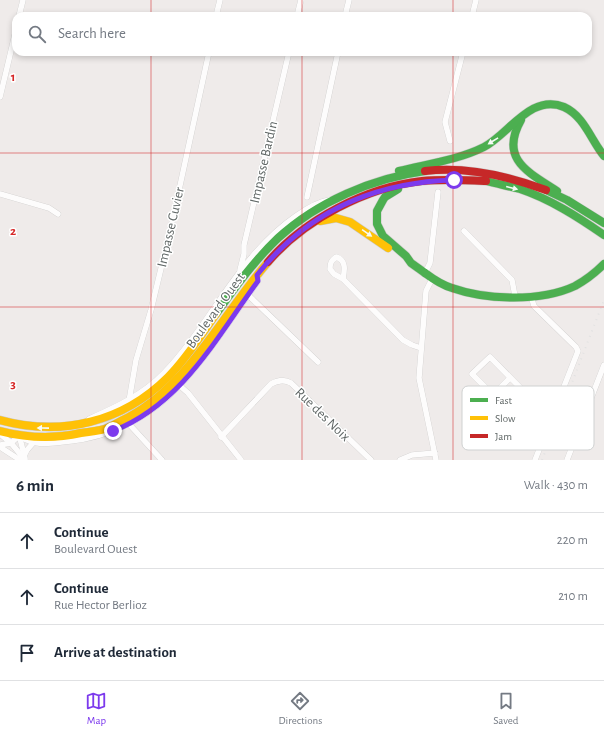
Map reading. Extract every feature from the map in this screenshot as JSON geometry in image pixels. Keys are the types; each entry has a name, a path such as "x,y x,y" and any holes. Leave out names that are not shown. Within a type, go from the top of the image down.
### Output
{"main road":[{"path":"371,184 383,175 456,157 481,148 501,135 529,110 539,106 562,106 570,111 584,125 598,150 604,156"},
{"path":"522,116 513,138 516,157 520,164 584,210"},
{"name":"Boulevard Ouest","path":"0,420 18,425 34,427 69,427 82,425 123,410 148,395 176,367 242,277 260,256 291,227 335,199 371,184 409,174 438,170 464,170 484,173 512,179 539,188 584,210 604,223"},
{"name":"Boulevard Ouest","path":"0,432 19,436 47,438 86,435 101,431 119,423 144,409 166,392 182,374 200,353 257,275 290,239 340,206 382,190 406,184 435,180 494,183 540,197 570,212 604,235"},
{"path":"406,184 390,193 383,200 378,211 376,224 383,236 406,256 411,263"},
{"path":"314,222 332,218 350,222 404,260 411,263 442,284 464,291 490,296 531,296 557,292 583,282 604,264"}],"street":[{"path":"20,12 23,0"},
{"path":"217,12 220,0"},
{"path":"298,12 301,0"},
{"path":"346,12 349,0"},
{"path":"473,12 476,0"},
{"path":"0,97 12,47"},
{"name":"Impasse Cuvier","path":"129,400 134,368 151,310 171,227 208,56"},
{"name":"Impasse Bardin","path":"239,273 244,254 244,245 288,56"},
{"path":"307,197 337,56"},
{"path":"450,141 445,122 462,56"},
{"path":"425,273 430,263 438,192"},
{"path":"0,194 49,208 58,214"},
{"path":"69,427 129,400 146,389 164,373 188,344 239,273 274,233 290,220 320,201 335,199"},
{"path":"464,231 512,280 515,296"},
{"path":"19,436 33,443 52,443 84,439 113,431 130,424 160,404 180,386 203,358 258,281 257,275"},
{"path":"432,278 426,291 419,378 436,460"},
{"path":"343,279 403,340 421,348"},
{"path":"248,295 318,362"},
{"path":"531,296 534,306 576,347 578,351 564,386"},
{"path":"484,386 472,374 490,357 518,386"},
{"path":"594,395 603,373 604,365"},
{"path":"502,386 510,378"},
{"name":"Rue des Noix","path":"221,437 271,384 279,380 284,380 291,383 371,460"},
{"path":"180,386 188,393 221,437 241,460"},
{"path":"130,424 162,460"},
{"path":"18,425 24,459"},
{"path":"0,432 24,459"},
{"path":"0,446 11,443 19,436"},
{"path":"24,459 27,450 33,443"},
{"path":"0,446 24,459"},
{"path":"535,460 539,450"},
{"path":"567,460 571,450"},
{"path":"400,460 412,455 435,453"}],"railway":[{"path":"571,386 604,300"},
{"path":"542,460 546,450"}],"traffic: fast":[{"path":"399,171 464,155 484,147 531,110 552,104 564,107 577,116 604,156"},
{"path":"521,120 515,133 513,145 515,155 527,170 557,191"},
{"path":"216,314 245,274 269,247 293,225 310,213 366,186 405,174 425,171"},
{"path":"486,181 520,189 553,203 604,235"},
{"path":"398,189 385,197 383,200 377,211 377,224 383,236 406,256 411,263 425,273"},
{"path":"546,190 567,200 604,223"},
{"path":"425,273 434,280 466,292 514,298 546,295 575,286 604,264"}],"traffic: slow":[{"path":"320,221 336,218 350,222 388,248"},
{"path":"0,431 40,437 61,436 93,431 105,429 144,408 165,391 202,350 268,262"},
{"path":"0,420 23,425 46,427 69,426 90,422 111,415 131,405 168,377 194,346 216,314"}],"traffic: jam":[{"path":"425,171 456,170 487,173 517,180 546,190"},
{"path":"268,262 299,232 318,219 358,198 379,190 401,184 422,181 486,181"}],"route":[{"path":"113,431 130,424 148,413 180,386 203,358 258,281 257,275 265,264 296,234 340,206 382,190 396,186 435,180 454,180"}]}
